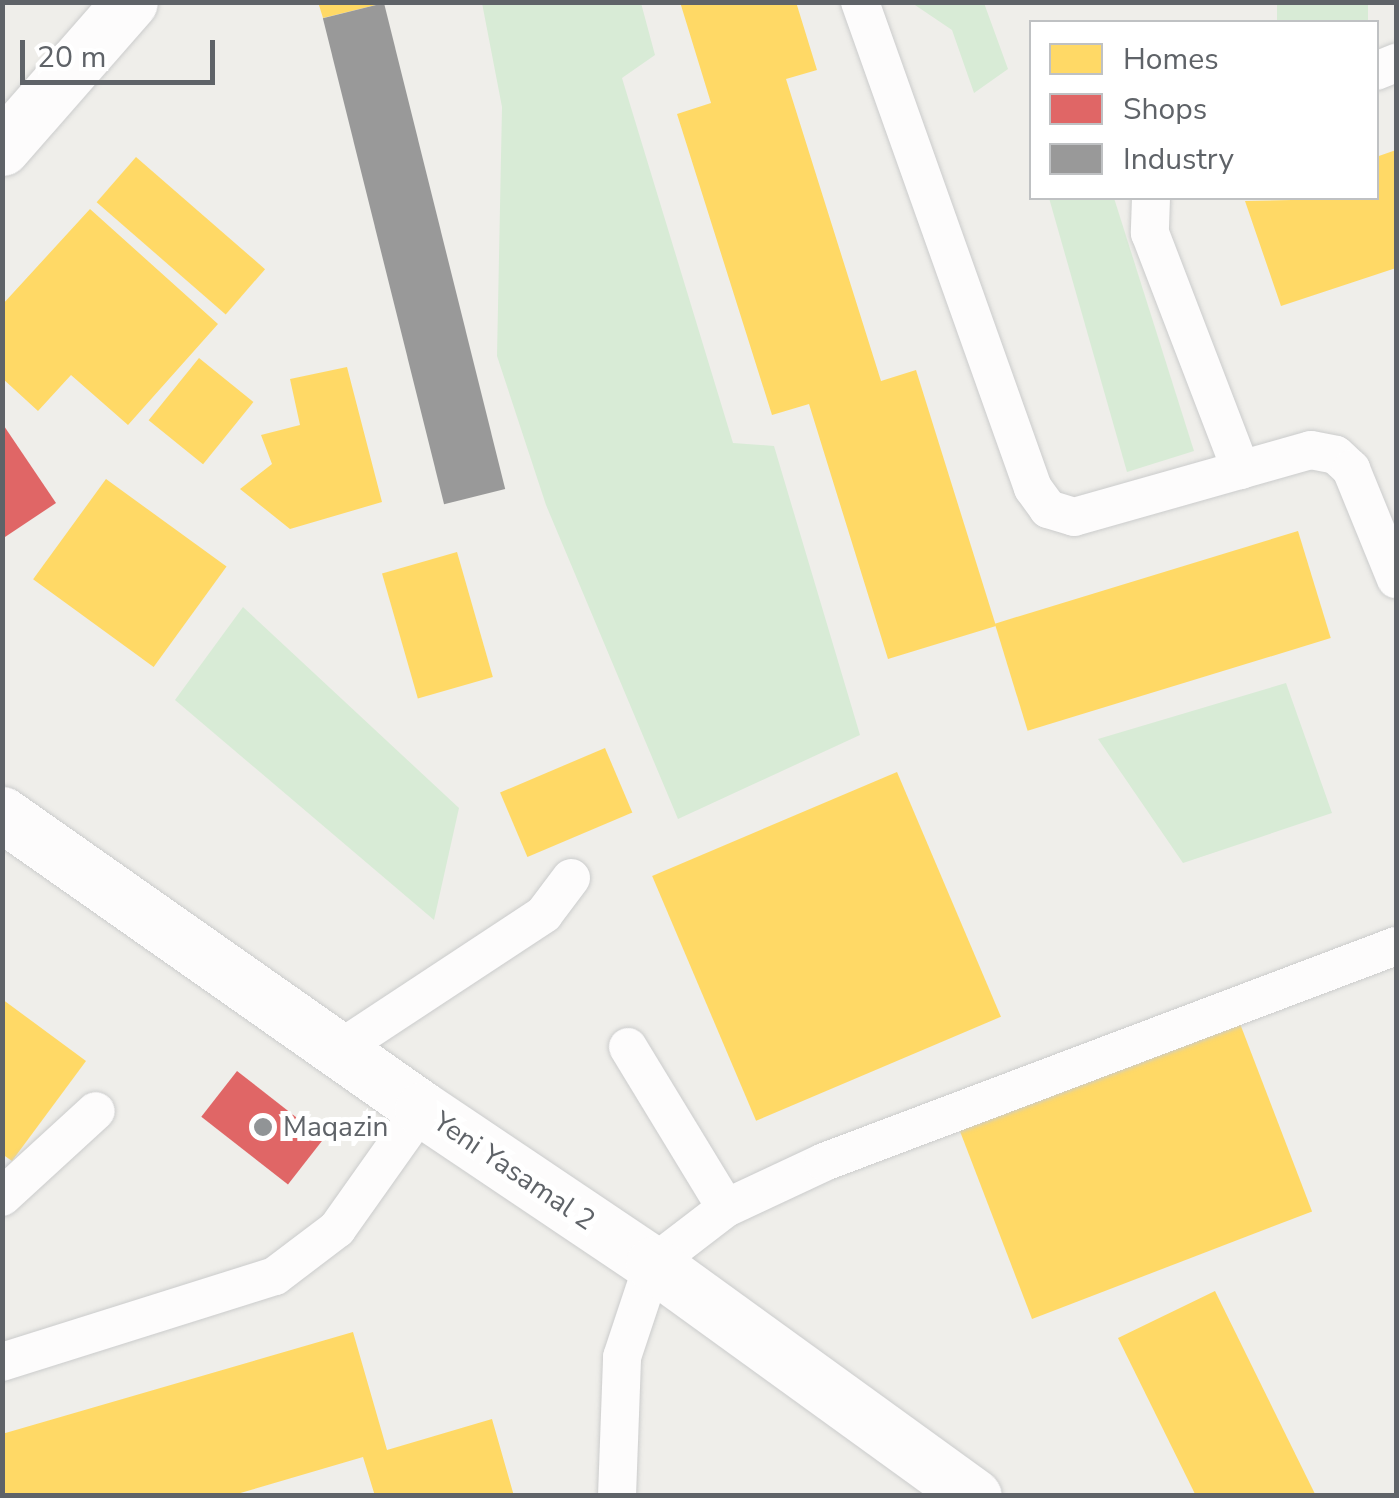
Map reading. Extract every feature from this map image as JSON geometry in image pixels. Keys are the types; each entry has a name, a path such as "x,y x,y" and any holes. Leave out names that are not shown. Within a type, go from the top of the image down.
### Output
{"street":[{"path":"2,148 130,2"},
{"name":"Yeni Yasamal 2","path":"2,814 422,1109 653,1264 974,1496"}],"lane":[{"path":"860,2 1034,488 1048,508 1074,517 1311,450 1336,455 1351,469 1396,579"},
{"path":"1152,200 1150,233 1241,470"},
{"path":"338,1050 544,914 571,878"},
{"path":"617,1496 622,1357 653,1264 726,1208 824,1162 1396,946"},
{"path":"628,1047 726,1208"},
{"path":"2,1362 275,1276 337,1229 422,1109"},
{"path":"2,1197 96,1111"}],"green space":[{"path":"482,3 641,3 655,55 622,78 733,443 774,446 860,735 678,819 546,505 497,356 502,107"},
{"path":"912,3 984,3 1008,69 974,93 952,30"},
{"path":"1277,3 1368,3 1368,20 1277,20"},
{"path":"1050,200 1115,200 1194,451 1127,472"},
{"path":"243,607 459,808 434,920 175,700"},
{"path":"1286,683 1332,813 1183,863 1098,739"}],"building: Homes":[{"path":"318,2 380,2 380,4 323,18"},
{"path":"680,2 796,2 817,70 786,79 881,381 916,370 996,626 888,659 809,404 772,415 677,114 711,103"},
{"path":"1396,150 1396,268 1281,306 1245,201 1379,200 1379,156"},
{"path":"136,157 265,269 226,314 97,202"},
{"path":"90,209 218,324 128,425 71,375 38,411 2,378 2,305"},
{"path":"199,358 253,402 203,464 149,420"},
{"path":"347,367 382,502 290,529 240,489 272,464 261,435 300,425 290,379"},
{"path":"106,479 227,567 154,667 33,579"},
{"path":"1298,531 1331,638 1028,731 995,624"},
{"path":"457,552 493,677 418,698 382,573"},
{"path":"605,748 632,812 527,857 500,793"},
{"path":"897,772 1001,1017 756,1121 652,876"},
{"path":"2,999 86,1061 12,1161 2,1154"},
{"path":"1239,1021 1312,1211 1032,1319 959,1129"},
{"path":"1215,1291 1316,1496 1196,1496 1118,1338"},
{"path":"353,1332 387,1450 492,1419 514,1496 375,1496 363,1457 230,1496 2,1496 2,1434"}],"building: Shops":[{"path":"2,423 56,503 2,539"},
{"name":"Maqazin","path":"237,1071 324,1139 288,1184 201,1117"}],"building: Industry":[{"path":"384,3 505,489 444,504 323,18"}],"place":[{"name":"Maqazin","path":"263,1127"}]}
